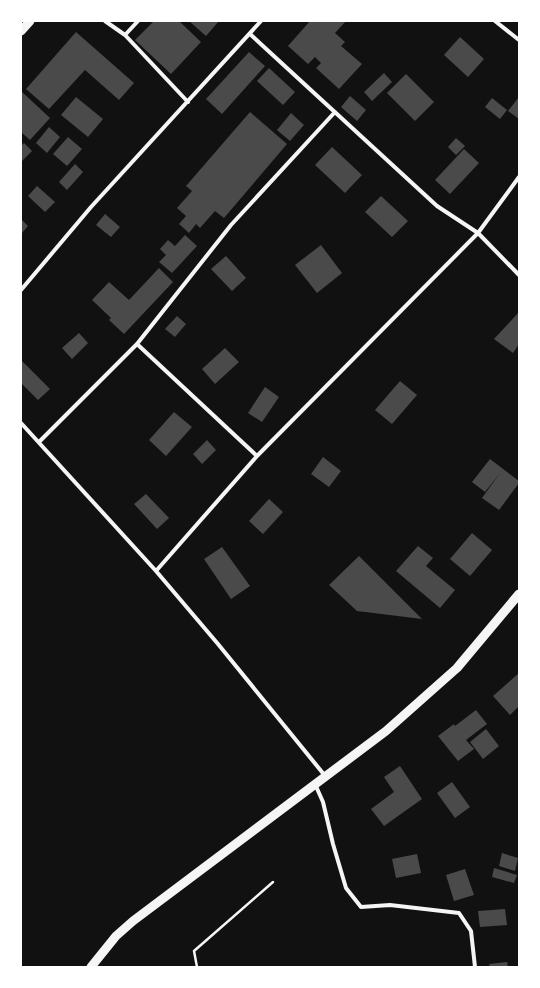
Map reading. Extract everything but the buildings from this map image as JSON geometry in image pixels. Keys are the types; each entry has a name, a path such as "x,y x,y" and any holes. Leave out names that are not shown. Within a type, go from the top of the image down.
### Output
{"main road":[{"path":"21,31 30,21"},
{"path":"91,967 116,936 133,922 386,731 457,668 519,594"}],"street":[{"path":"105,21 125,35 188,102"},
{"path":"125,35 138,21"},
{"path":"21,290 91,207 261,21"},
{"path":"495,21 519,40"},
{"path":"250,34 437,206 478,234 519,275"},
{"path":"39,442 137,344 231,225 336,112"},
{"path":"156,571 257,456 478,234 519,177"},
{"path":"137,344 257,456"},
{"path":"21,423 156,571 218,644 326,777"},
{"path":"315,784 323,802 346,888 361,907 390,905 459,913 470,931 475,967"}],"path":[{"path":"197,967 194,951 273,882"}]}
